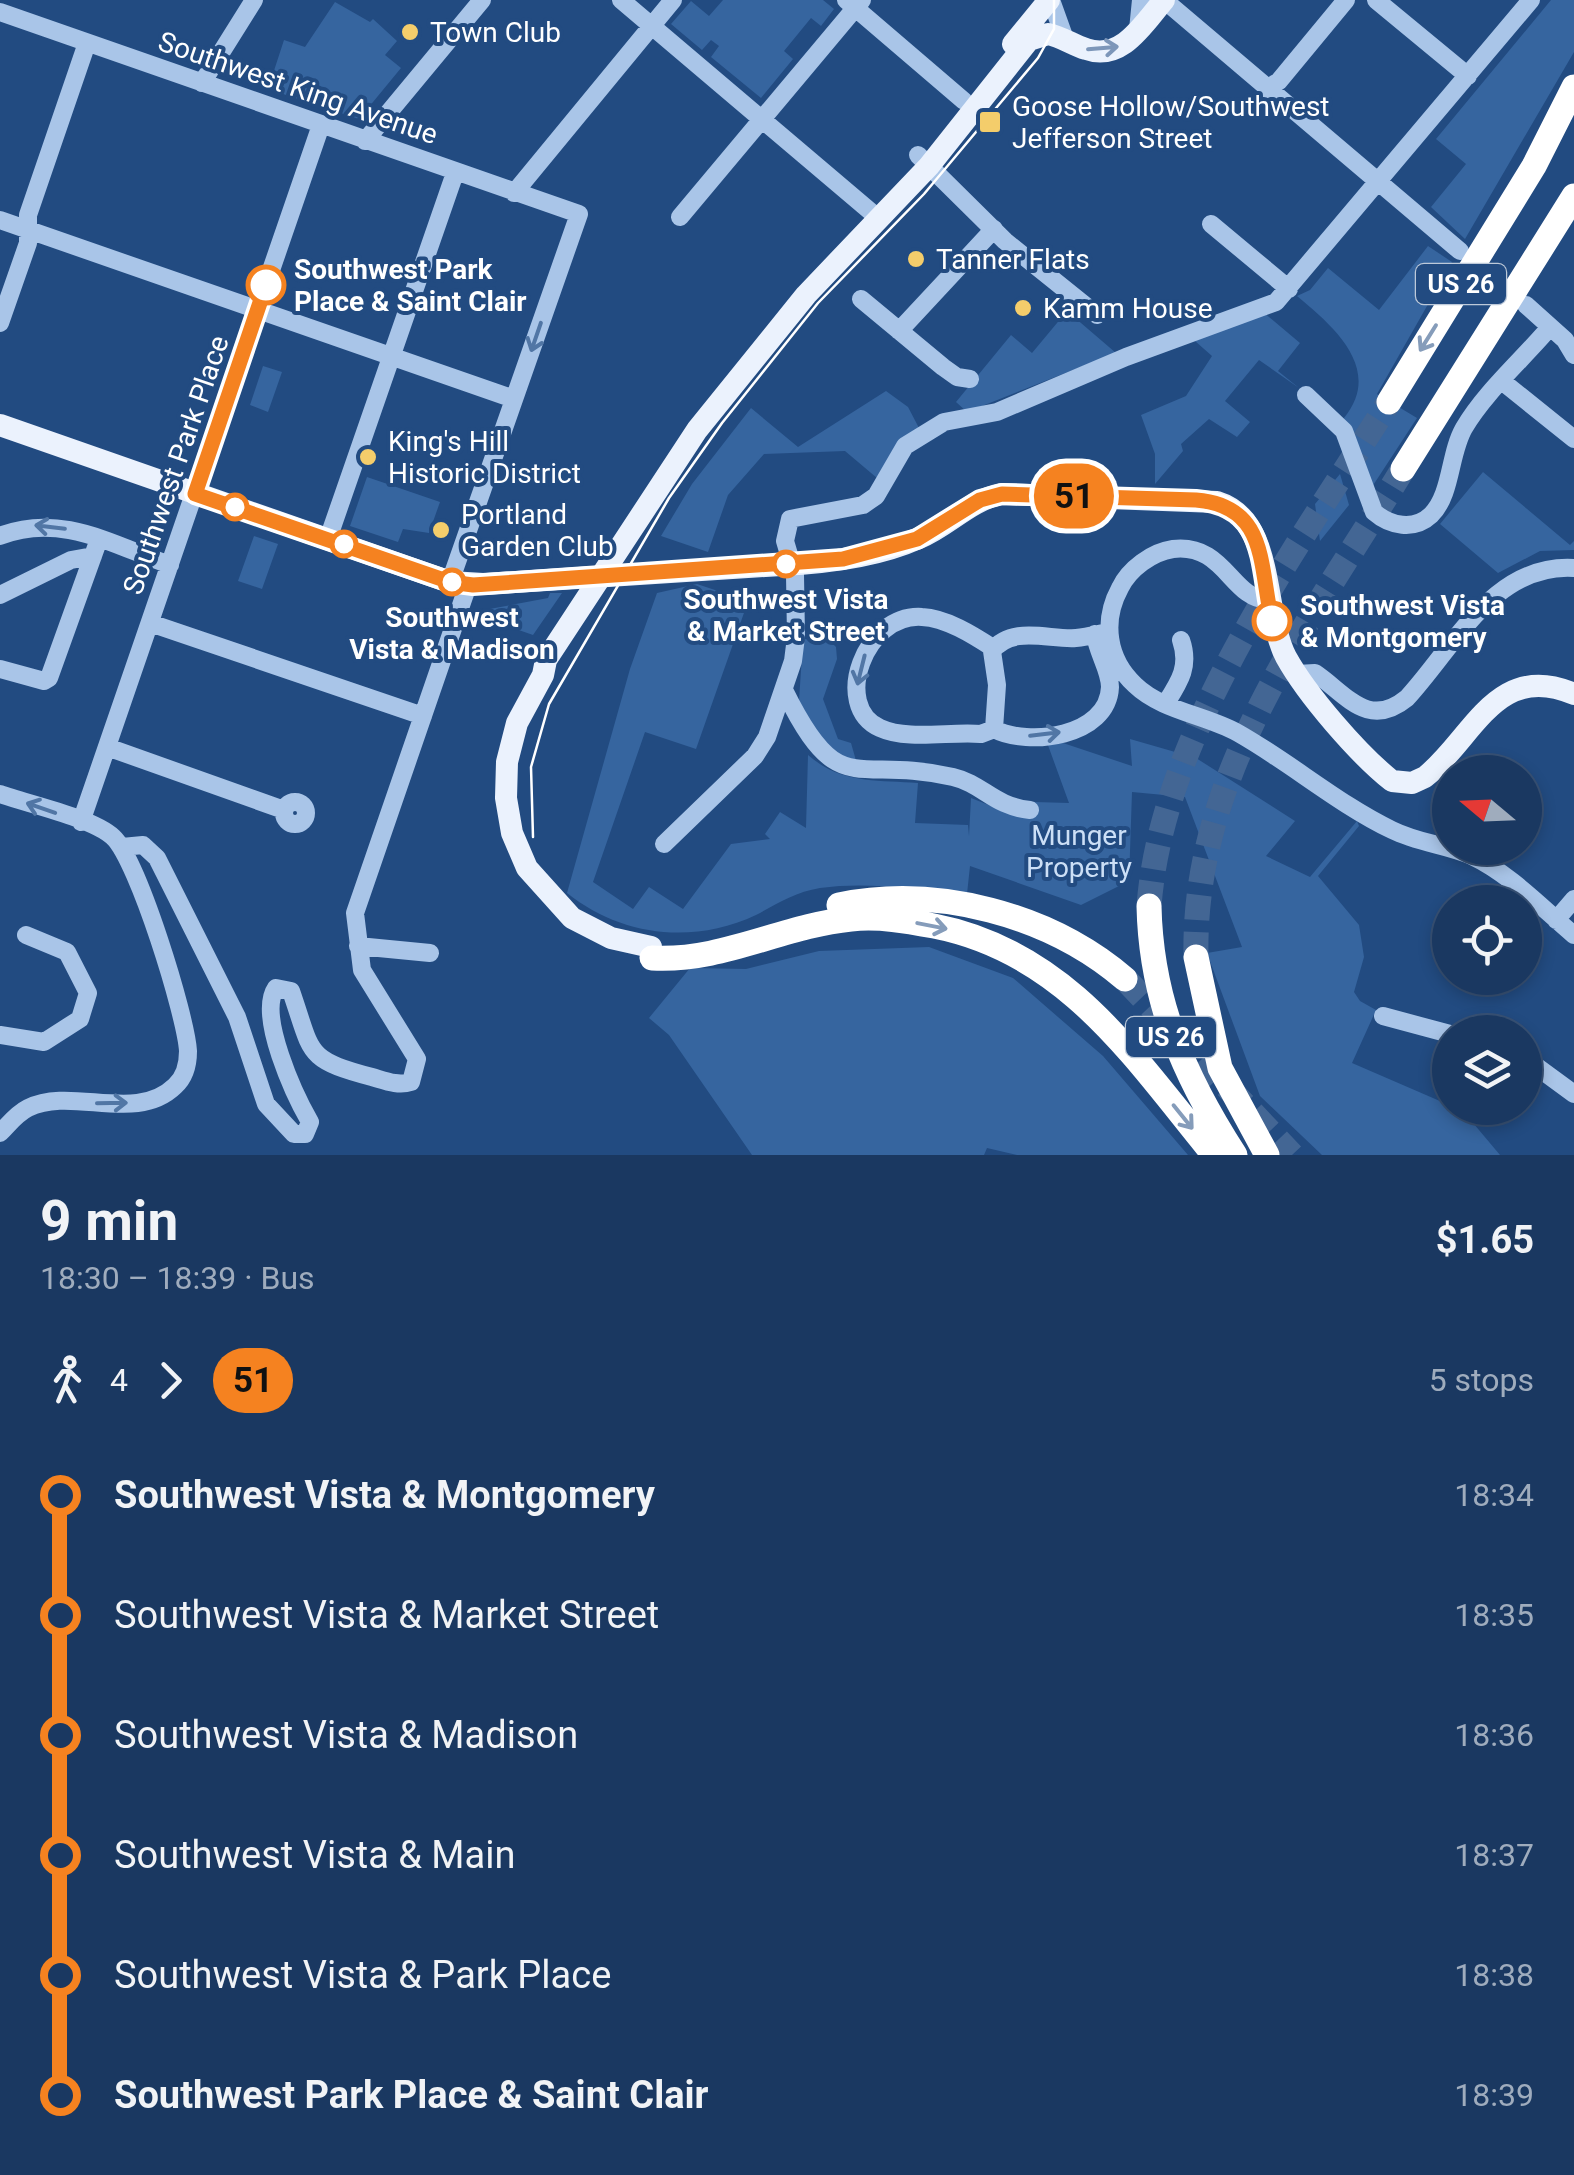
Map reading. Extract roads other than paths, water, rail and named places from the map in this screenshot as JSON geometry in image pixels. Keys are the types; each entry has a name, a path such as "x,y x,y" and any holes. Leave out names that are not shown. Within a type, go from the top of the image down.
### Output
{"highway":[{"path":"1534,166 1574,87"},
{"name":"US 26","path":"1388,402 1534,166 1574,119"},
{"path":"1547,236 1558,201 1574,176"},
{"name":"US 26","path":"1403,469 1574,196"},
{"path":"708,949 850,903 939,901 985,909 1042,927 1089,952 1125,979"},
{"name":"US 26","path":"1149,906 1153,971 1165,1021 1184,1070 1234,1155"},
{"path":"657,952 708,949 852,919 913,922 997,944 1044,969 1086,1002 1214,1155"},
{"name":"US 26","path":"1196,957 1220,1068 1267,1155"}],"main road":[{"path":"657,952 605,947 560,922 527,888 504,844 495,797 498,745 516,697 534,669 546,660 697,430 806,295 877,217 881,200 924,160 1029,40 1042,34 1100,52 1118,48 1164,0"},
{"path":"924,160 964,101 1042,4"},
{"path":"0,425 467,584 843,559 912,541 980,500 1002,494 1223,504 1248,522 1258,549 1275,630 1297,674 1386,776 1401,783 1417,782 1436,768 1482,712 1508,693 1547,688 1574,694"}],"street":[{"path":"202,83 254,0"},
{"path":"621,0 877,217"},
{"path":"514,193 674,0"},
{"path":"1138,30 1141,0"},
{"path":"1164,0 1460,252"},
{"path":"1267,89 1346,0"},
{"path":"1376,0 1468,76"},
{"path":"664,844 759,750 784,690 796,637 785,541 790,519 863,506 876,496 898,456 917,435 944,422 997,412 1126,357 1268,305 1289,289 1532,0"},
{"path":"364,141 473,3"},
{"path":"680,217 854,3 964,101"},
{"path":"1042,4 1064,39"},
{"name":"Southwest King Avenue","path":"0,12 579,214 514,400"},
{"path":"0,323 28,243 28,216 87,43"},
{"name":"Southwest Park Place","path":"81,822 321,125"},
{"path":"924,160 994,229 1098,315"},
{"path":"328,539 455,173"},
{"path":"0,220 514,400 467,584 355,910 367,982 414,1050 416,1078 398,1084 323,1062 306,1040 291,991 276,988 270,1005 286,1078 310,1122 309,1131 297,1136 266,1104 232,1007 157,858 143,846 122,848"},
{"path":"1211,224 1289,289"},
{"path":"899,331 994,229"},
{"path":"861,299 957,377 970,379"},
{"path":"1526,305 1574,355"},
{"path":"1306,395 1344,431 1374,512 1404,525 1427,518 1437,507 1462,430 1550,327"},
{"path":"1503,382 1574,439"},
{"path":"0,536 40,524 96,548 170,565"},
{"path":"0,595 96,548"},
{"path":"0,669 47,680 96,548"},
{"path":"994,648 939,620 906,618 884,630 860,666 856,686 867,716 883,729 981,734 994,729 1011,737 1082,728 1094,721 1108,698 1110,682 1102,633 1115,598 1128,575 1158,554 1174,549 1207,555 1230,572 1246,593 1256,600 1268,600"},
{"path":"1297,674 1318,674 1361,709 1392,708 1417,688 1506,586 1541,570 1574,568"},
{"path":"150,623 422,716"},
{"path":"994,648 1026,634 1102,633"},
{"path":"1102,633 1136,686 1166,703 1234,730 1394,831 1483,862 1574,935"},
{"path":"1166,703 1183,673 1186,656 1181,640"},
{"path":"994,648 998,684 994,729"},
{"path":"784,690 800,725 826,757 867,772 958,778 1009,808 1030,810"},
{"path":"107,747 284,810"},
{"path":"0,794 109,834 122,848 142,892 185,1032 185,1071 171,1090 140,1102 38,1104 18,1115 0,1133"},
{"path":"1556,920 1574,900"},
{"path":"0,1035 44,1042 71,1028 84,1011 88,993 67,952 26,935"},
{"path":"358,946 430,952"},
{"path":"1383,1016 1432,1029"},
{"path":"1542,1070 1574,1094"}],"tunnel":[{"path":"1468,258 1522,302"},
{"path":"1149,906 1159,840 1179,774 1206,708 1276,580 1389,402"},
{"path":"1196,957 1200,889 1214,824 1235,761 1296,641 1403,469"},
{"path":"1125,979 1292,1155"}],"tram line":[{"path":"533,837 531,767 549,704 669,498 722,423 818,303 924,194 1038,58 1054,29 1054,0"}],"place":[{"name":"Town Club","path":"410,32"},
{"name":"Goose Hollow/Southwest Jefferson Street","path":"990,122"},
{"name":"Tanner Flats","path":"916,259"},
{"name":"Southwest Park Place & Saint Clair","path":"266,285"},
{"name":"Kamm House","path":"1023,308"},
{"name":"King's Hill Historic District","path":"368,457"},
{"name":"Portland Garden Club","path":"441,530"},
{"name":"Southwest Vista & Market Street","path":"786,564"},
{"name":"Southwest Vista & Madison","path":"452,582"},
{"name":"Southwest Vista & Montgomery","path":"1272,621"}],"park label":[{"name":"Munger Property","path":"1079,851"}]}
